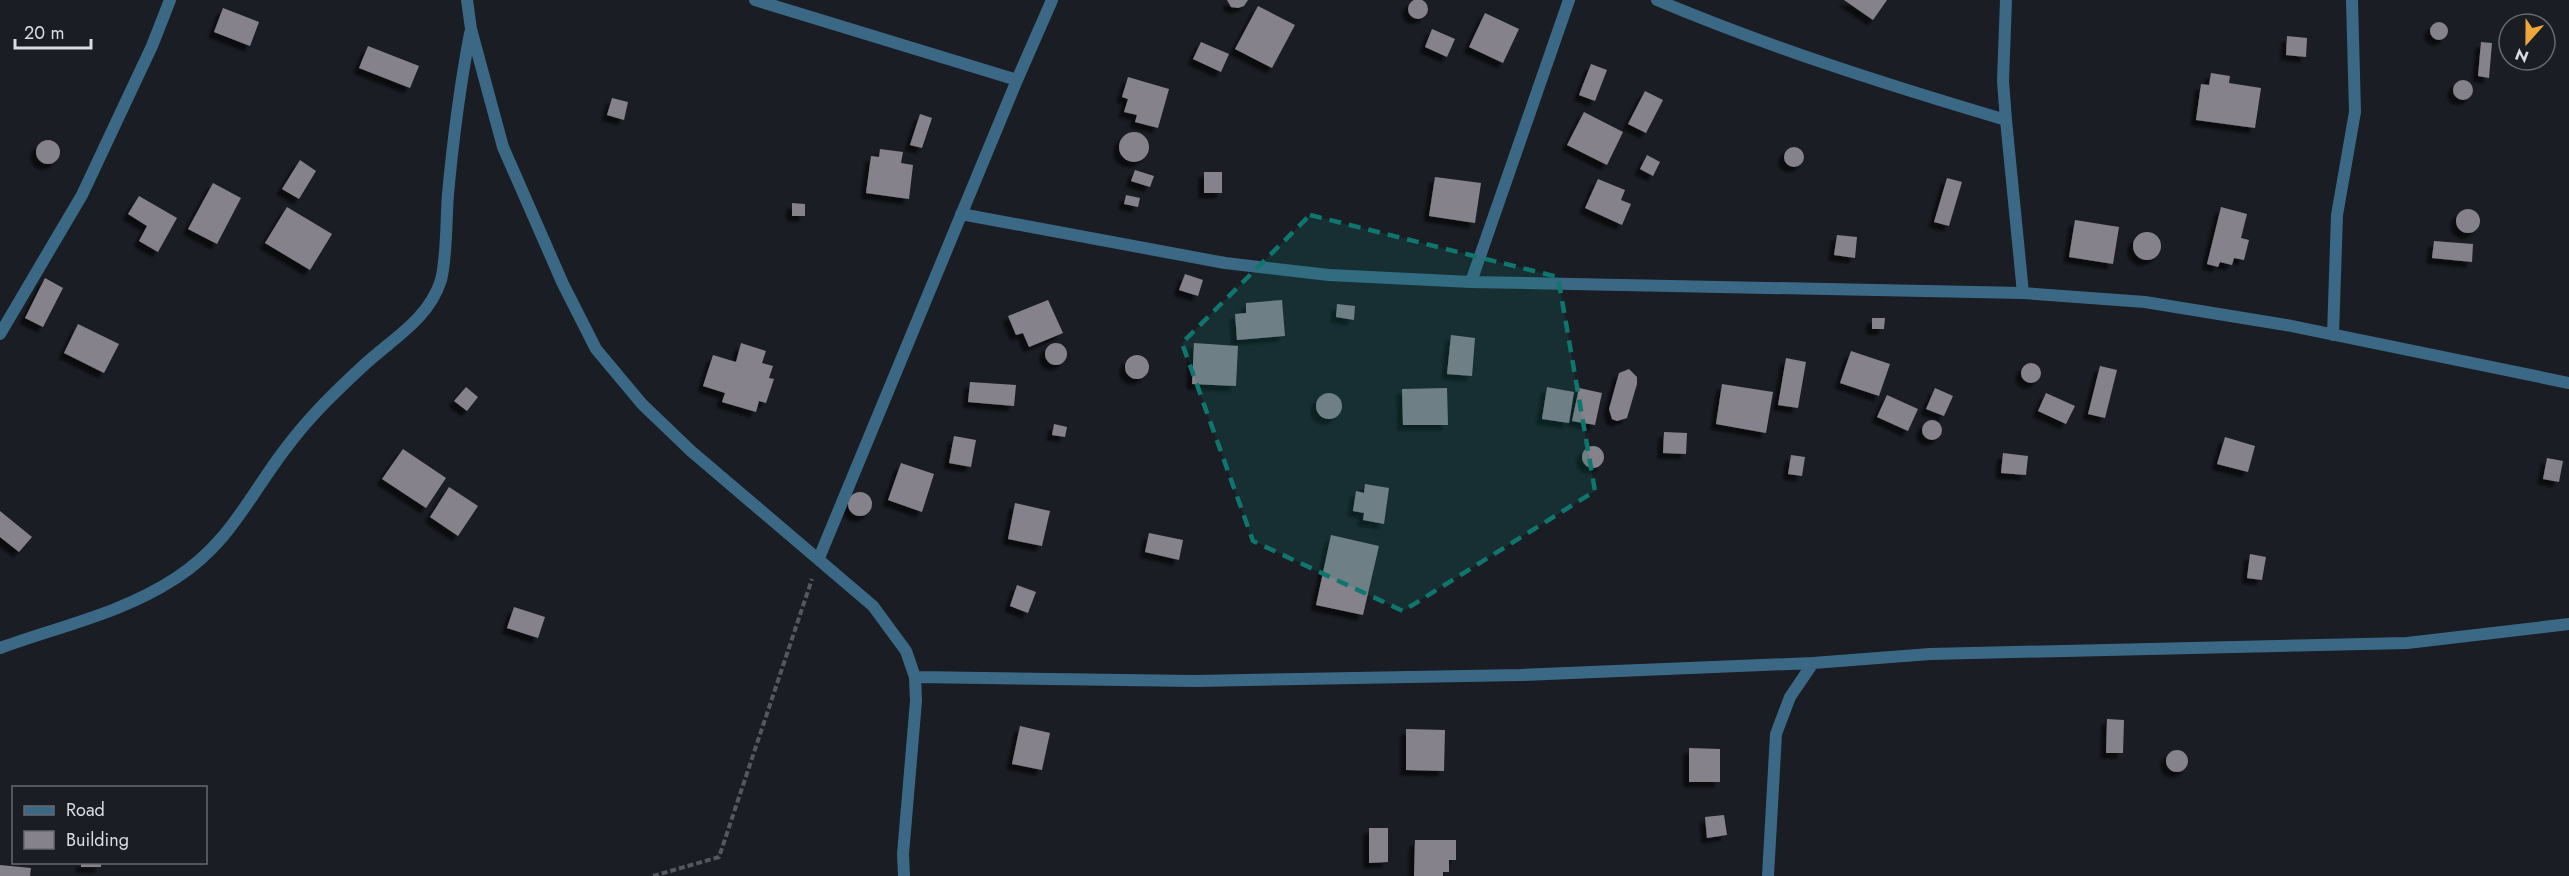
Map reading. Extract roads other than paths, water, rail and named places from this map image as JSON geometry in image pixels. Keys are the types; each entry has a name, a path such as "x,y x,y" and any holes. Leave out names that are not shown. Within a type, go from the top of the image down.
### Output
{"street":[{"path":"0,334 82,195 152,46 170,0"},
{"path":"467,0 471,29 503,147 563,284 597,349 642,404 691,451 873,606 906,651 915,677 916,701 903,854 904,876"},
{"path":"755,0 1017,80"},
{"path":"819,558 1052,0"},
{"path":"1471,282 1569,0"},
{"path":"1657,0 1769,44 1879,83 2006,120"},
{"path":"2006,0 2003,81 2023,293"},
{"path":"2333,335 2337,215 2355,112 2352,0"},
{"path":"0,648 85,622 137,601 177,577 207,554 234,526 278,458 309,418 365,364 410,327 431,302 441,278 459,91 471,29"},
{"path":"961,214 1226,263 1329,275 1471,282 2023,293 2145,302 2208,311 2569,383"},
{"path":"915,677 1195,681 1521,675 1813,663 1930,654 2408,643 2569,624"},
{"path":"1768,876 1776,734 1790,697 1813,663"}]}
